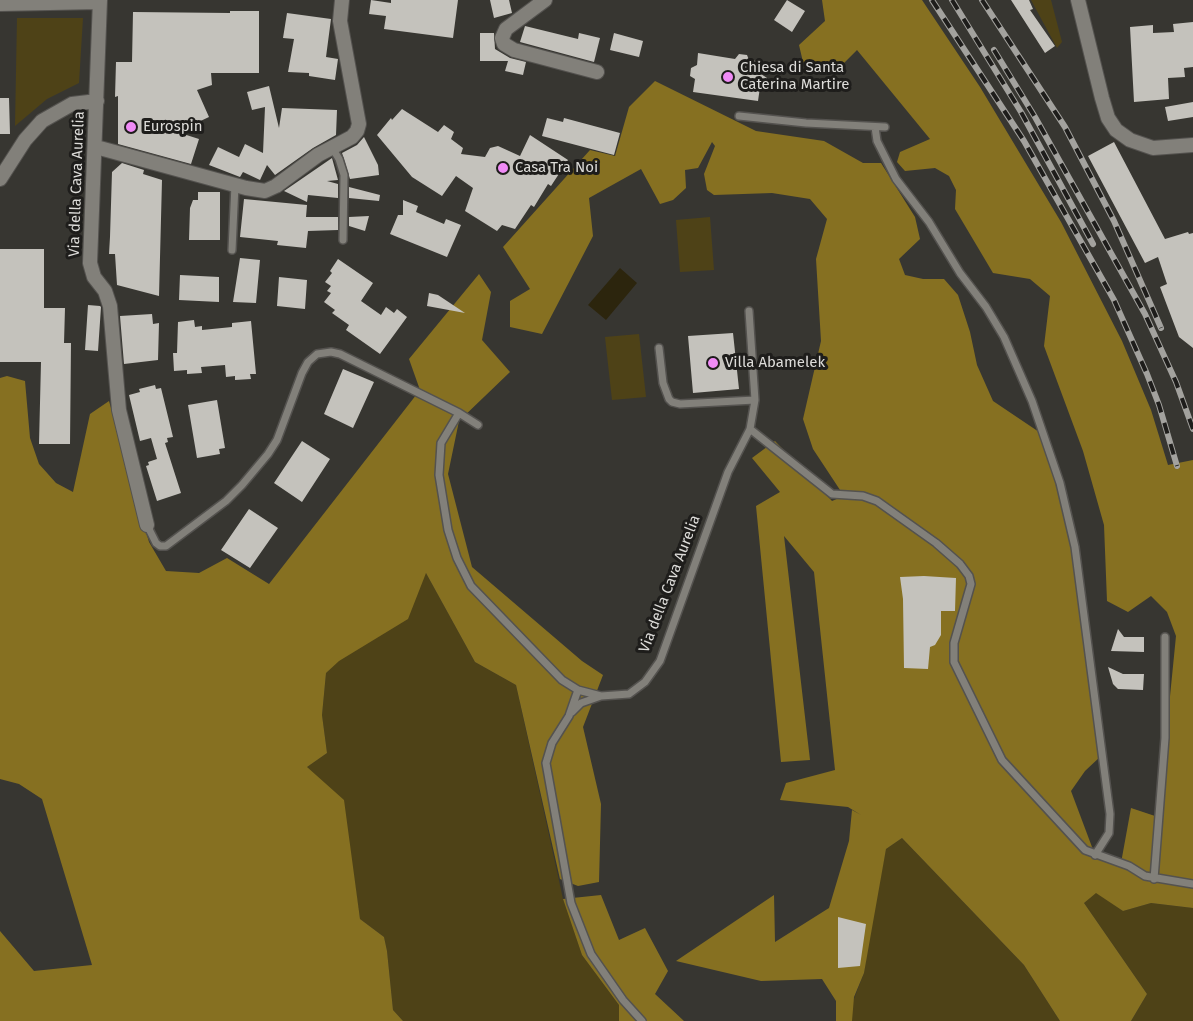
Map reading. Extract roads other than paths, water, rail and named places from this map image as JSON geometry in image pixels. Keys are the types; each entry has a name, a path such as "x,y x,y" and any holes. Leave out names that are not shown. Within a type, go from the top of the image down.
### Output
{"street":[{"path":"96,147 258,190 268,189 284,181 331,146 355,134 359,124 340,21 342,0"},
{"path":"545,0 506,29 502,38 504,44 514,50 597,72"},
{"path":"1078,0 1102,98 1108,118 1116,130 1130,140 1153,147 1193,145"},
{"path":"0,4 99,1"},
{"name":"Via della Cava Aurelia","path":"99,1 96,147 90,263 94,277 105,291 110,306 119,410 147,525"},
{"path":"0,179 25,140 42,120 72,104 97,101"}],"lane":[{"path":"739,116 885,128"},
{"path":"875,127 880,149 896,179 986,307 1011,353 1032,401 1060,483 1075,547 1110,814 1109,833 1095,855"},
{"path":"331,146 339,159 344,176 343,240"},
{"path":"232,250 235,185"},
{"name":"Via della Cava Aurelia","path":"147,525 156,543 166,546 226,501 242,485 277,440 308,362 317,354 331,352 340,354 459,413 441,443 441,486 448,530 457,558 471,586 562,680 578,690 601,696 629,694 645,682 660,661 698,561 728,472 750,429 755,400 749,311"},
{"path":"659,348 663,383 672,402 680,404 755,400"},
{"path":"459,413 478,425"},
{"path":"750,429 832,494 863,496 877,501 936,543 967,572 971,584 953,649 957,670 1007,767 1085,850 1122,863 1154,879 1193,884"},
{"path":"1154,879 1165,738 1165,637"},
{"path":"569,716 578,690"},
{"path":"601,696 581,703 569,716 552,743 546,764 571,903 591,954 623,1000 642,1021"}],"railway":[{"path":"932,0 1024,141 1114,300 1159,405 1177,466"},
{"path":"952,0 1021,112 1093,244"},
{"path":"982,0 1065,127 1114,221 1161,328"},
{"path":"994,50 1035,117 1145,314 1176,382 1193,429"}],"place":[{"name":"Chiesa di Santa Caterina Martire","path":"728,77"},
{"name":"Eurospin","path":"131,127"},
{"name":"Casa Tra Noi","path":"503,168"},
{"name":"Villa Abamelek","path":"713,363"}]}
